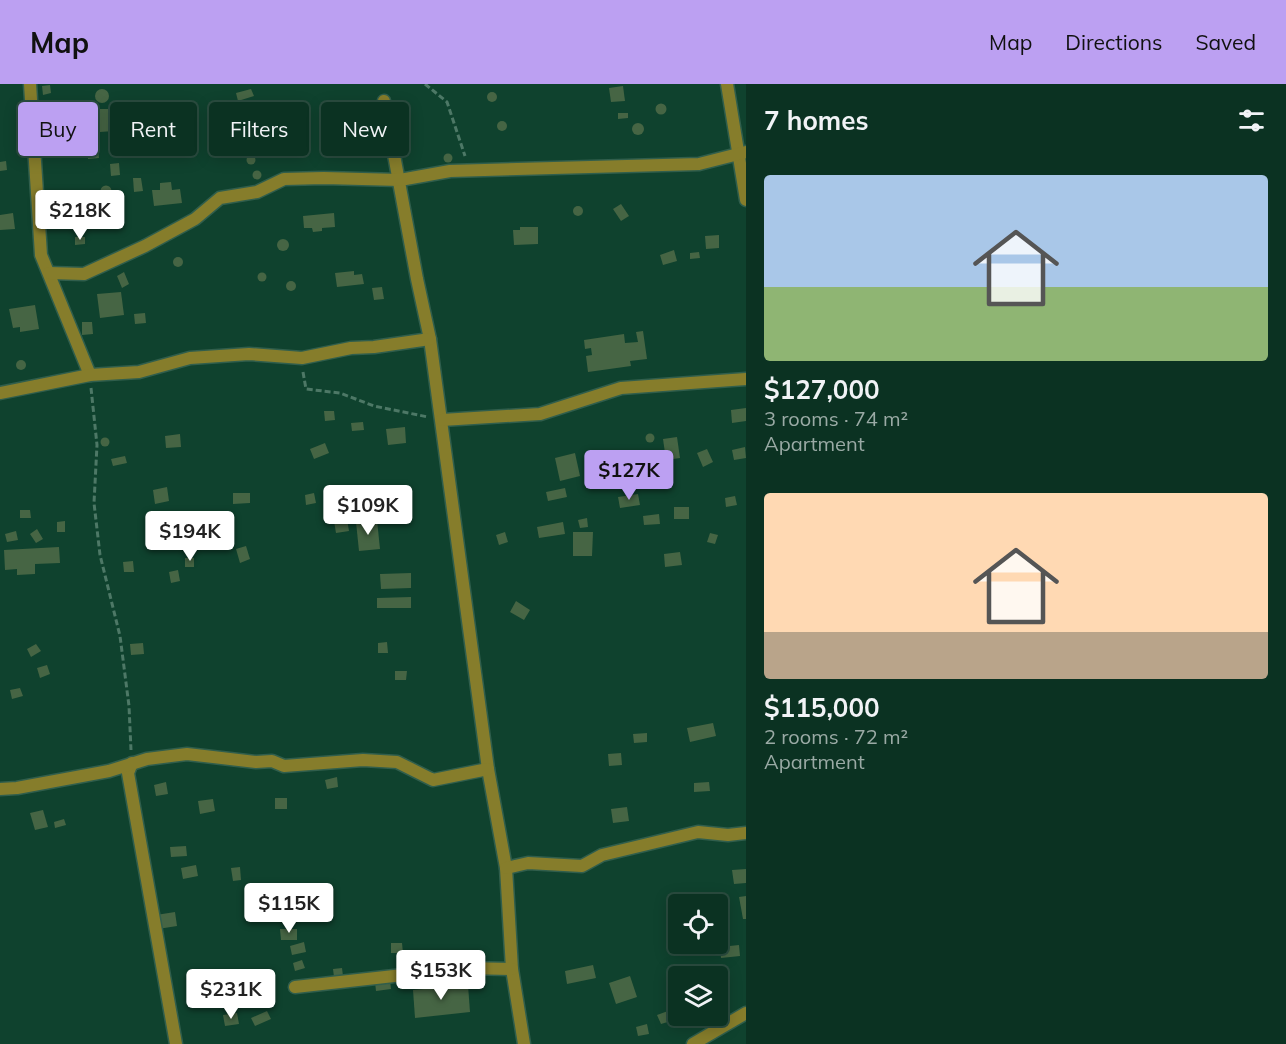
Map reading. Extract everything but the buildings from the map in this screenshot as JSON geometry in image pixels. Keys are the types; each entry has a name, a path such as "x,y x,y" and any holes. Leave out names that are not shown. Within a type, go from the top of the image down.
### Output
{"street":[{"path":"30,84 41,255 90,375"},
{"path":"726,84 742,153 746,200"},
{"path":"384,101 430,339 488,770 506,868 512,969 524,1044"},
{"path":"49,273 84,274 145,246 195,219 220,198 257,192 284,179 400,180 468,170 699,164 742,153"},
{"path":"0,393 90,375 139,372 190,358 249,354 302,358 351,348 430,339"},
{"path":"442,420 540,414 621,388 746,380"},
{"path":"0,789 109,771 147,759 188,754 256,762 272,760 284,765 363,760 397,762 433,780 488,770"},
{"path":"132,763 128,773 176,1044"},
{"path":"506,868 528,863 582,866 602,855 698,832 728,835 746,833"},
{"path":"295,987 466,968 512,969"},
{"path":"693,1044 746,1013"}],"path":[{"path":"425,84 447,102 468,170"},
{"path":"302,358 306,389 340,393 374,406 442,420"},
{"path":"90,375 97,445 94,503 100,555 120,636 129,706 132,763"}]}
